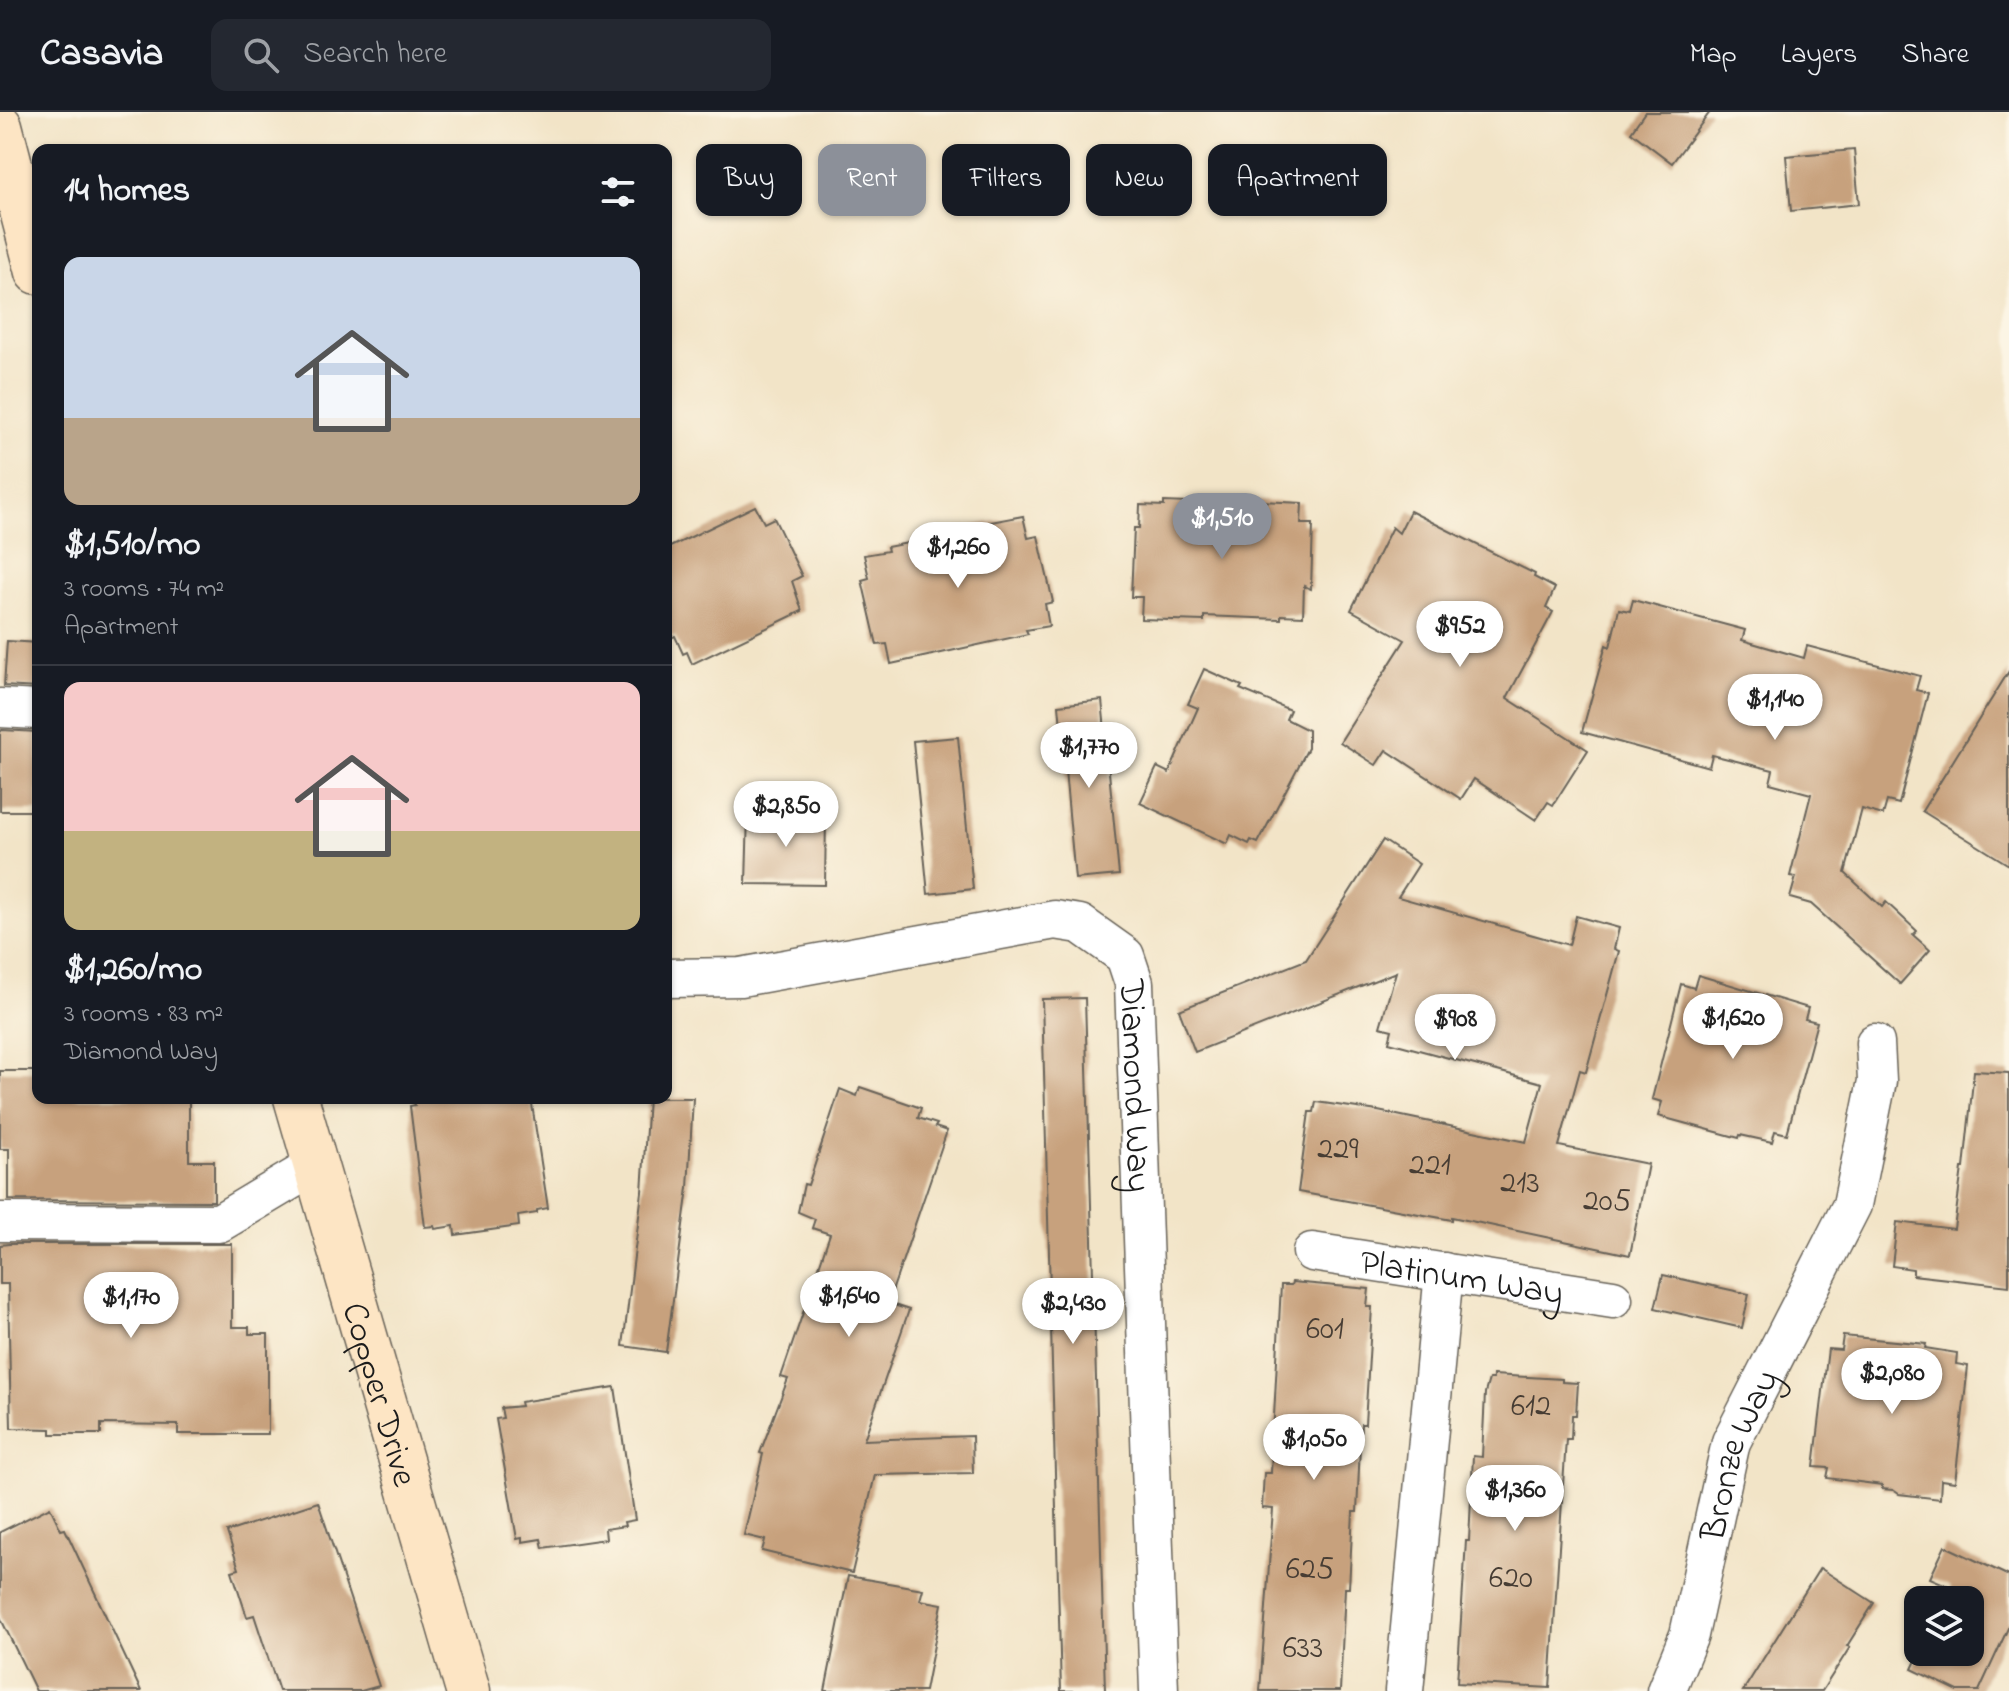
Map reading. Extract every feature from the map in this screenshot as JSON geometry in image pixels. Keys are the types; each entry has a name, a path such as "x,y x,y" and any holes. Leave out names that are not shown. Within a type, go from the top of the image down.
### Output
{"street":[{"path":"0,126 32,249"},
{"path":"0,708 32,710"},
{"name":"Diamond Way","path":"672,978 741,977 1055,920 1080,924 1125,956 1134,983 1159,1691"},
{"name":"Bronze Way","path":"1666,1691 1689,1635 1731,1442 1852,1205 1877,1081 1875,1043"},
{"name":"Copper Drive","path":"298,1104 468,1691"},
{"path":"0,1222 219,1223 316,1165"},
{"name":"Platinum Way","path":"1312,1252 1613,1299"},
{"path":"1404,1691 1444,1272"}],"building":[{"path":"1645,112 1710,112 1672,163 1631,132"},
{"path":"1854,150 1859,204 1791,211 1786,156"},
{"path":"1238,500 1302,503 1301,524 1313,524 1311,589 1304,586 1303,616 1281,615 1281,619 1204,616 1204,621 1141,619 1142,597 1131,597 1134,528 1139,528 1140,505 1164,506 1164,502 1238,505"},
{"path":"755,506 764,523 774,518 802,576 792,581 802,611 692,664 687,652 683,654 675,636 672,637 672,546"},
{"path":"1410,511 1535,574 1534,577 1555,588 1546,608 1553,612 1507,698 1588,750 1553,805 1548,802 1536,820 1474,779 1461,799 1386,750 1376,765 1340,742 1405,640 1351,610 1392,527 1399,533"},
{"path":"1023,516 1028,538 1038,536 1053,602 1045,604 1049,626 1026,630 1028,634 891,664 887,644 877,645 862,580 869,578 864,555 888,551 887,547 960,533 959,528"},
{"path":"1633,600 1745,630 1742,640 1804,658 1807,646 1920,676 1916,690 1928,693 1899,804 1887,801 1883,815 1862,809 1845,873 1882,907 1886,902 1917,931 1913,935 1930,950 1900,984 1811,904 1790,898 1796,877 1790,876 1811,794 1770,783 1773,770 1712,755 1709,767 1582,732 1619,609 1630,611"},
{"path":"7,641 32,643 32,688 4,686"},
{"path":"1204,669 1242,686 1240,689 1290,710 1286,719 1308,730 1308,748 1258,843 1251,840 1249,844 1231,835 1227,844 1140,803 1157,767 1169,773 1198,708 1188,704"},
{"path":"2009,671 2009,865 1922,811"},
{"path":"1102,700 1119,875 1075,879 1059,705"},
{"path":"0,732 32,732 32,811 0,811"},
{"path":"958,737 973,889 928,894 913,741"},
{"path":"748,813 826,813 825,885 746,884"},
{"path":"1383,840 1419,864 1398,897 1569,945 1576,916 1619,928 1614,949 1619,951 1586,1072 1580,1070 1559,1146 1648,1164 1630,1255 1452,1217 1452,1220 1298,1192 1309,1112 1314,1112 1316,1102 1378,1111 1526,1142 1542,1083 1389,1042 1392,1030 1380,1027 1396,972 1195,1052 1179,1010 1306,960"},
{"path":"1698,975 1808,1008 1805,1019 1817,1022 1787,1134 1775,1131 1772,1142 1740,1135 1739,1138 1658,1116 1662,1102 1652,1099 1681,984 1694,988"},
{"path":"1085,998 1105,1691 1061,1691 1042,999"},
{"path":"0,1071 32,1071 32,1104 189,1104 189,1161 214,1161 214,1201 9,1200 9,1149 0,1149"},
{"path":"1974,1071 2009,1073 2009,1286 1913,1275 1913,1269 1892,1266 1897,1222 1954,1229"},
{"path":"860,1087 921,1108 918,1118 947,1131 888,1303 909,1310 864,1440 972,1436 973,1473 875,1475 852,1573 762,1551 765,1540 744,1535 763,1454 760,1453 788,1379 781,1377 830,1234 812,1228 815,1219 798,1212 804,1184 808,1185 840,1089 857,1096"},
{"path":"672,1098 693,1098 688,1188 666,1352 623,1346 642,1192 648,1104 672,1104"},
{"path":"532,1104 548,1208 518,1216 519,1226 455,1235 454,1226 425,1227 410,1106"},
{"path":"232,1244 232,1327 249,1327 249,1334 268,1334 268,1434 178,1434 178,1425 101,1424 101,1434 51,1434 51,1429 11,1428 8,1284 0,1284 0,1245"},
{"path":"1663,1275 1749,1294 1742,1328 1655,1308"},
{"path":"1292,1282 1369,1289 1367,1307 1372,1307 1365,1424 1361,1424 1357,1512 1353,1512 1349,1588 1345,1588 1340,1691 1260,1691 1273,1509 1262,1508 1264,1473 1271,1473 1281,1285 1291,1285"},
{"path":"1843,1336 1926,1344 1925,1348 1957,1353 1956,1364 1968,1366 1955,1482 1941,1480 1940,1499 1899,1494 1882,1489 1882,1485 1827,1478 1829,1468 1814,1467 1828,1349 1841,1350"},
{"path":"1493,1375 1562,1379 1562,1382 1578,1383 1571,1439 1566,1439 1550,1688 1457,1683 1473,1456 1482,1457 1485,1393"},
{"path":"615,1387 635,1520 624,1522 625,1526 605,1529 606,1539 543,1548 541,1539 522,1542 522,1538 517,1539 496,1419 503,1418 501,1408 521,1406 520,1402"},
{"path":"318,1502 379,1686 361,1691 279,1691 254,1615 247,1617 232,1571 239,1569 227,1532"},
{"path":"50,1507 61,1530 65,1529 141,1691 36,1691 0,1617 0,1532"},
{"path":"1945,1546 2009,1576 2009,1626 1979,1691 1958,1691 1912,1669 1913,1666 1984,1666 1984,1586 1949,1586 1930,1578"},
{"path":"1820,1568 1874,1603 1847,1646 1850,1647 1822,1691 1743,1691"},
{"path":"848,1576 923,1589 920,1600 942,1604 925,1691 825,1691"}]}
